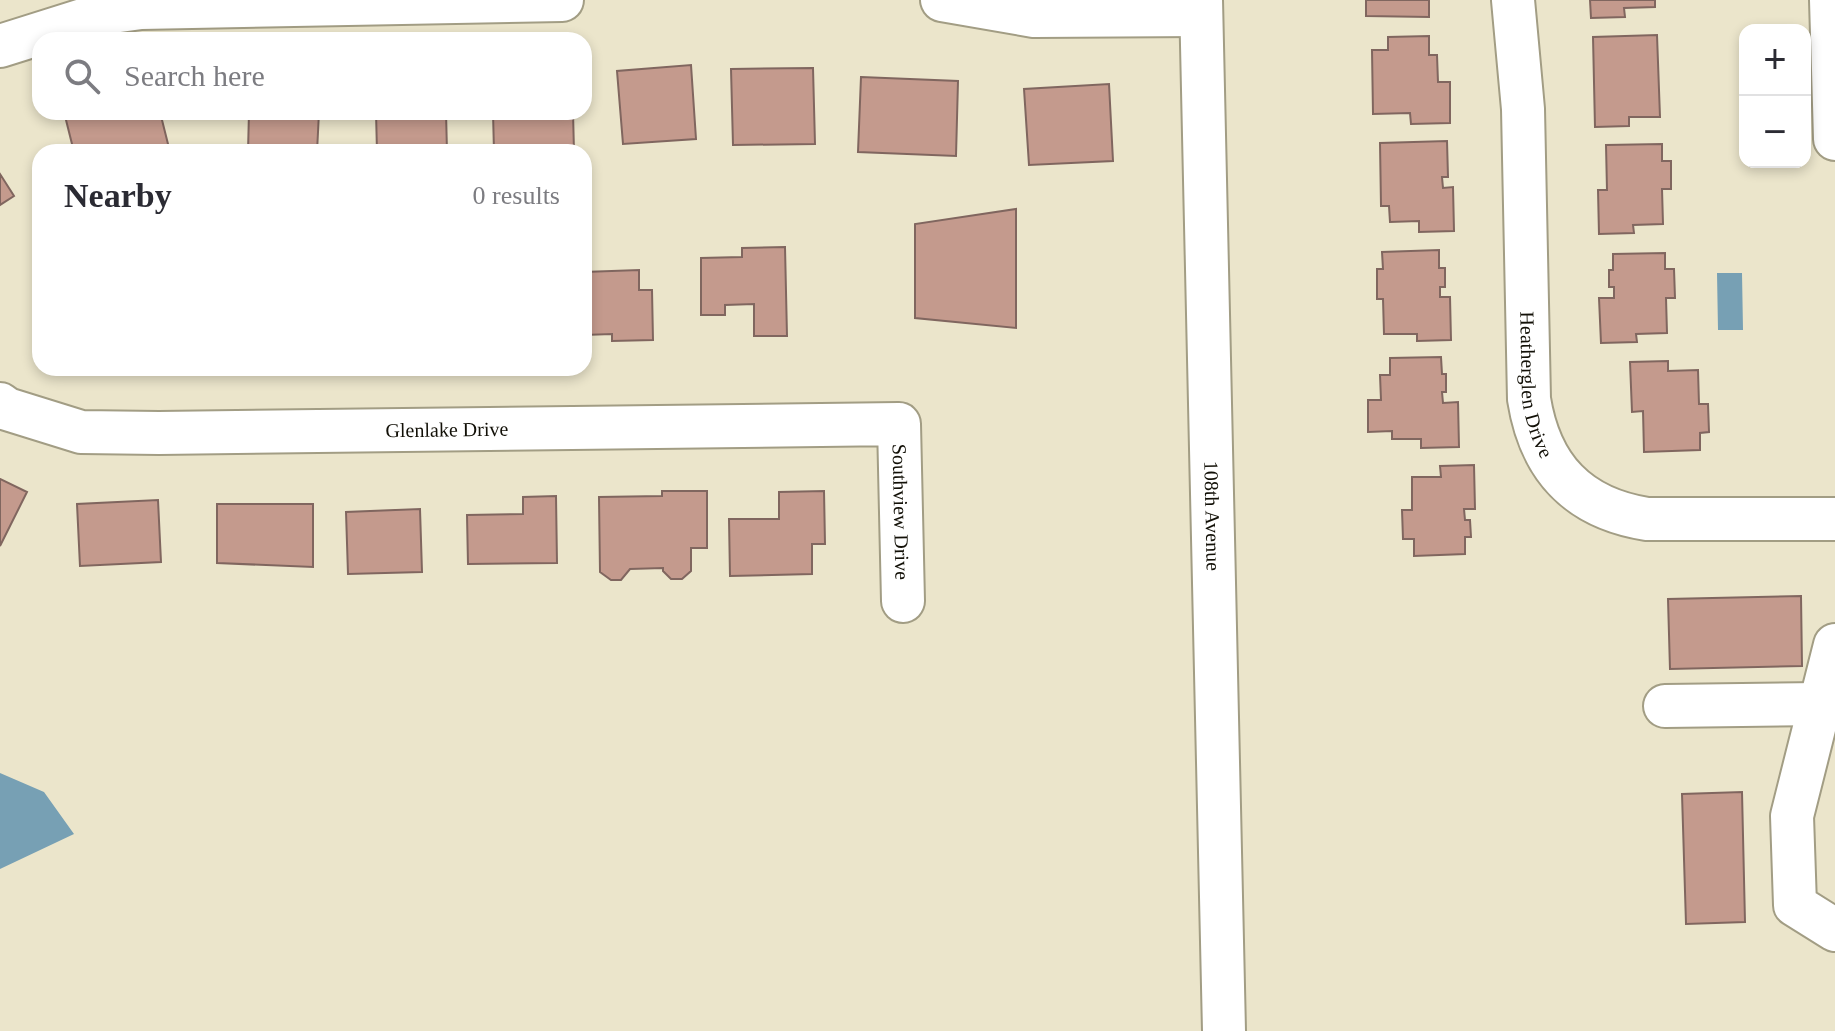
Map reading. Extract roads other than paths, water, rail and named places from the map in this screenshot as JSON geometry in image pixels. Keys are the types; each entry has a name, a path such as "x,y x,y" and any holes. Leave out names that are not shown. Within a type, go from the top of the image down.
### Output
{"street":[{"path":"45,32 105,13 141,8 562,0"},
{"path":"942,0 1042,16 1201,8"},
{"name":"Heatherglen Drive","path":"1513,0 1523,109 1529,399 1544,452 1557,472 1586,499 1627,516 1647,519 1835,519"},
{"path":"1831,0 1835,139"},
{"name":"108th Avenue","path":"1201,8 1224,1031"},
{"path":"0,46 32,36"},
{"name":"Glenlake Drive","path":"0,404 7,409 81,432 899,424"},
{"name":"Southview Drive","path":"899,424 903,601"},
{"path":"1835,645 1792,816 1795,905 1835,930"},
{"path":"1665,706 1820,704"}],"water":[{"path":"1717,273 1742,273 1743,330 1718,330"},
{"path":"0,773 44,792 74,834 0,869"}]}
